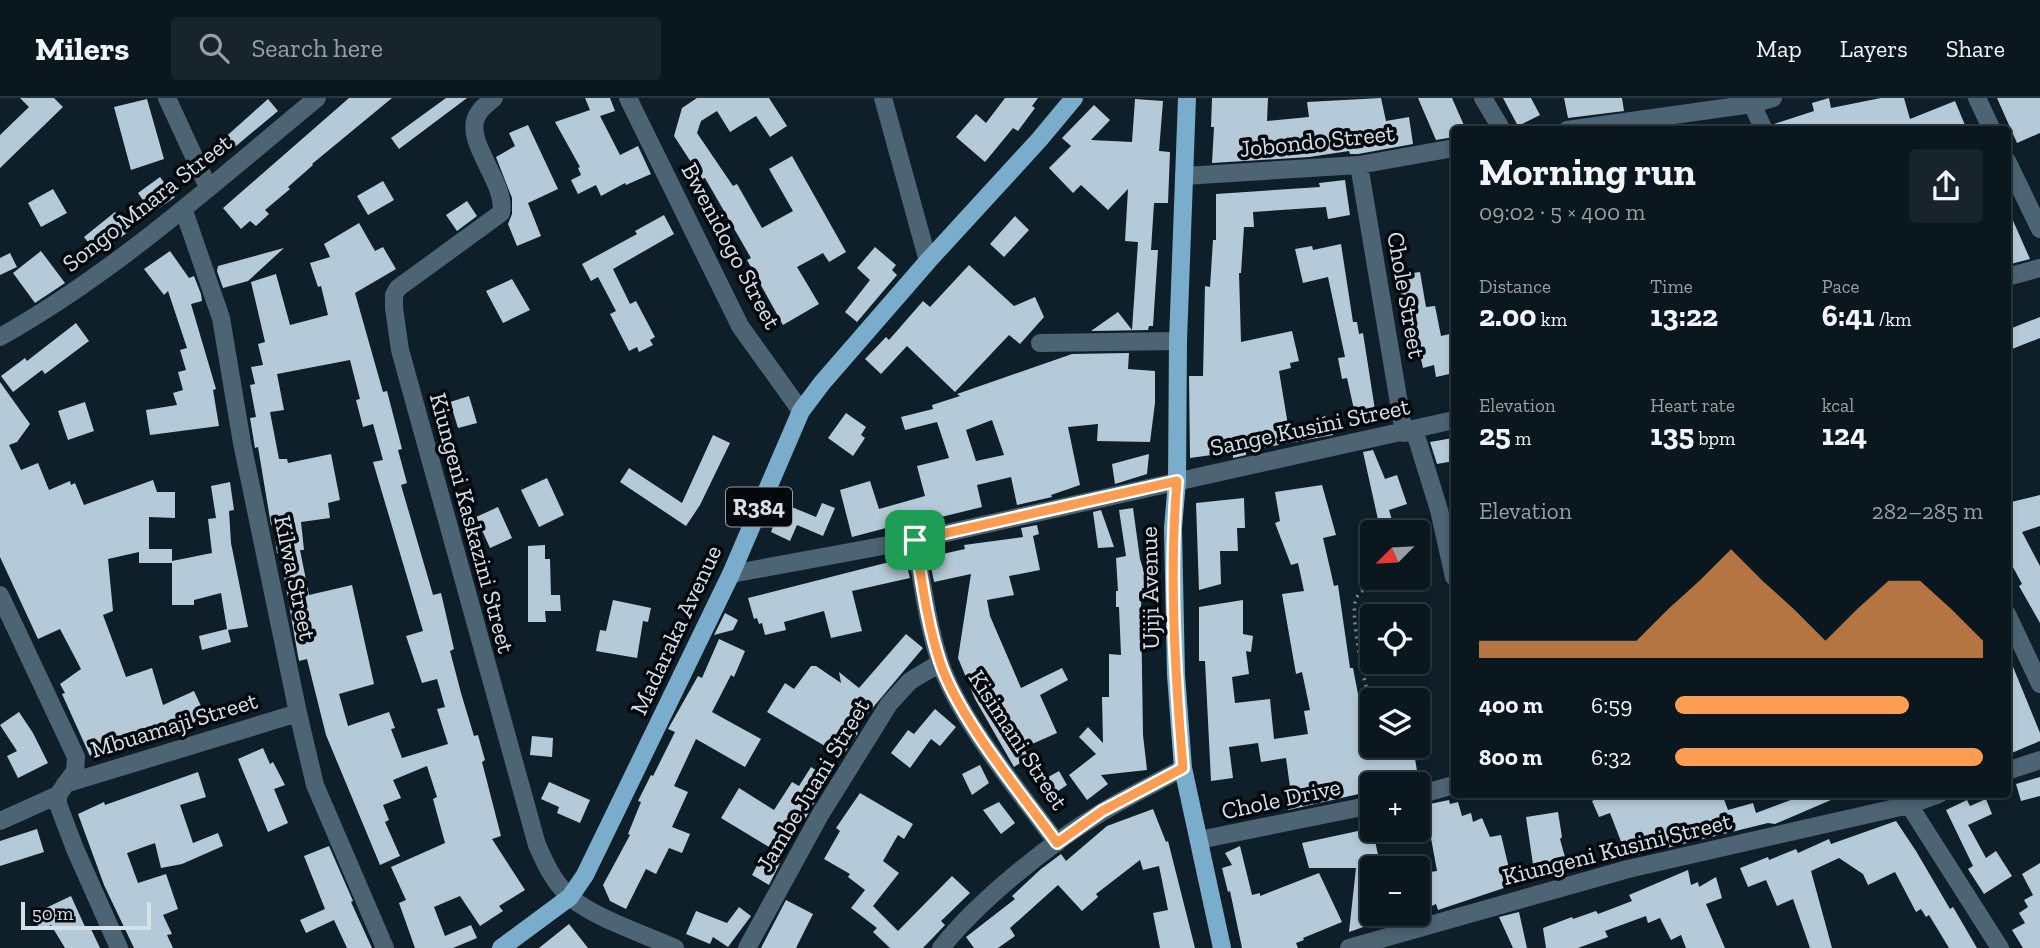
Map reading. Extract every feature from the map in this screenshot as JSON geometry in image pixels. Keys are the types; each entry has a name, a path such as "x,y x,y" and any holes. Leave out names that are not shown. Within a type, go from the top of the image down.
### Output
{"main road":[{"name":"Madaraka Avenue","path":"501,948 570,898 591,863 731,575 801,411 928,261 1039,140 1073,98"},
{"name":"Ujiji Avenue","path":"1187,98 1178,341 1177,481 1173,528 1174,612 1183,768 1223,948"}],"street":[{"path":"167,98 208,187"},
{"name":"Songo Mnara Street","path":"0,337 45,312 184,211 208,187 317,98"},
{"name":"Kiungeni Kaskazini Street","path":"494,98 478,113 474,132 502,200 501,213 403,283 394,295 394,321 462,583 537,845 546,866 570,898 602,916 675,948"},
{"name":"Bwenidogo Street","path":"628,98 740,326 801,411"},
{"path":"883,98 928,261"},
{"path":"1483,98 1500,126"},
{"path":"1595,126 1752,104 1773,98"},
{"path":"1977,98 1990,126"},
{"path":"1752,104 1762,126"},
{"name":"Jobondo Street","path":"1184,176 1359,165 1451,149"},
{"name":"Chole Street","path":"1359,165 1409,431 1439,510 1451,564"},
{"path":"2011,169 2040,229"},
{"name":"Kilwa Street","path":"184,211 221,318 242,443 298,713 316,785 385,948"},
{"path":"2011,276 2040,268"},
{"path":"1040,343 1178,341"},
{"name":"Sange Kusini Street","path":"731,575 915,540 1451,421"},
{"name":"Kisimani Street","path":"915,540 940,663 987,746 1057,843"},
{"path":"0,595 76,757 75,771 61,790 58,804 119,948"},
{"path":"2011,622 2040,684"},
{"name":"Jambe Juani Street","path":"747,948 820,815 889,704 910,681 940,663"},
{"name":"Mbuamaji Street","path":"0,821 61,790 298,713"},
{"path":"2011,770 2040,760"},
{"path":"941,948 994,894 1057,843 1102,811 1183,768"},
{"path":"1430,792 1451,786"},
{"path":"1906,800 2000,948"},
{"name":"Kiungeni Kusini Street","path":"1349,948 1628,869 1906,800"},
{"name":"Chole Drive","path":"1199,841 1360,807"}],"path":[{"path":"1364,590 1355,598 1354,621 1367,688"}],"building":[{"path":"20,98 54,98 63,107 0,168 0,135 29,107"},
{"path":"349,98 392,98 312,164 288,187 290,189 265,210 269,214 256,226 250,221 241,229 223,208"},
{"path":"446,98 467,98 399,149 391,138"},
{"path":"585,98 610,98 615,111 600,116 620,155 638,146 651,174 626,185 625,183 601,196 596,185 578,194 571,180 581,175 578,168 580,167 555,122 590,110"},
{"path":"697,98 769,98 787,126 770,137 756,116 730,132 717,111 701,121 697,133 733,186 737,184 762,228 793,211 769,169 792,156 846,252 829,262 823,253 797,267 819,304 783,325 747,260 751,258 705,178 702,179 674,136 682,108"},
{"path":"1005,98 1038,98 1032,106 1035,108 1018,131 1013,128 985,162 956,137 976,114 986,123"},
{"path":"1212,98 1268,98 1267,121 1309,117 1307,102 1381,98 1386,121 1409,117 1413,144 1358,154 1350,154 1349,151 1309,157 1212,163"},
{"path":"1418,98 1452,98 1464,126 1451,126 1451,138 1436,140"},
{"path":"1503,98 1531,98 1540,115 1518,126"},
{"path":"1564,98 1622,98 1624,111 1568,118"},
{"path":"1829,98 1831,108 1881,98 1904,98 1910,119 1955,101 1965,126 1774,126 1814,111 1812,103"},
{"path":"1997,98 2040,98 2040,133 2017,143"},
{"path":"147,99 164,159 131,170 114,107"},
{"path":"268,99 278,111 230,151 221,141"},
{"path":"1135,99 1163,101 1159,151 1170,152 1168,203 1154,203 1151,250 1158,250 1153,326 1149,326 1148,330 1091,331 1118,312 1132,330 1138,242 1125,241 1128,189 1108,210 1081,185 1073,193 1049,168 1071,146 1062,138 1094,105 1110,120 1091,140 1132,142"},
{"path":"528,125 558,189 528,203 541,236 517,246 508,224 512,214 512,198 496,157 515,146 509,133"},
{"path":"160,177 175,197 152,213 138,193"},
{"path":"1345,180 1350,215 1328,219 1326,207 1253,212 1254,227 1244,227 1239,273 1241,342 1292,331 1299,361 1290,363 1291,368 1279,371 1289,431 1325,416 1333,435 1246,451 1246,455 1233,458 1233,452 1190,458 1189,376 1203,376 1205,286 1210,287 1213,240 1216,240 1216,194 1320,187 1319,183"},
{"path":"383,181 394,200 368,215 357,196"},
{"path":"53,189 67,213 41,227 28,203"},
{"path":"467,201 477,216 457,231 446,215"},
{"path":"115,212 129,231 98,255 84,237"},
{"path":"664,215 674,234 613,269 630,304 636,301 655,337 650,340 653,345 639,352 637,347 629,351 610,314 616,311 598,277 591,281 582,264 637,234 635,231"},
{"path":"1015,216 1029,230 1004,257 990,244"},
{"path":"2011,216 2030,259 2011,264"},
{"path":"359,223 375,251 383,247 396,269 355,293 383,392 387,391 402,449 398,450 407,483 401,485 433,595 441,593 454,649 450,651 461,693 474,736 478,735 485,760 482,762 501,836 492,839 525,890 499,906 503,911 480,926 460,896 434,907 445,936 471,925 477,938 453,948 415,948 399,903 406,900 391,867 445,843 433,799 437,797 427,766 393,780 401,798 383,805 389,820 385,822 400,856 380,865 326,735 307,659 299,661 280,553 277,553 273,524 271,525 258,447 255,448 250,418 256,417 250,385 255,384 251,367 263,365 258,344 265,342 251,282 276,274 290,325 328,315 321,286 318,287 310,263 330,257 324,244","holes":["350,360 360,399 356,400 363,427 373,424 383,460 373,462 423,631 406,636 422,683 437,679 445,707 437,709 448,744 402,758 391,729 395,728 389,712 348,726 339,694 374,684 352,585 309,595 300,550 304,550 301,522 330,518 328,503 340,500 331,454 288,463 287,459 279,459 270,412 284,410 277,374"]},
{"path":"1341,244 1353,322 1357,322 1359,334 1363,333 1375,410 1355,414 1347,378 1342,379 1338,358 1345,357 1328,277 1303,283 1295,249 1312,246 1313,250"},
{"path":"875,247 896,265 892,270 897,275 857,322 845,312 870,280 857,268"},
{"path":"284,248 248,281 223,288 218,266"},
{"path":"41,251 65,283 35,303 13,273"},
{"path":"170,251 189,278 194,276 201,294 202,301 191,304 216,389 213,390 219,426 150,435 146,410 177,405 173,393 183,390 178,372 186,370 180,350 187,348 168,291 164,295 144,269"},
{"path":"10,253 17,267 0,275 0,258"},
{"path":"969,265 1014,306 1035,297 1044,317 1020,344 1009,335 955,392 907,346 881,374 865,359 886,337 889,340 923,301 930,307"},
{"path":"1420,272 1426,307 1435,306 1441,336 1451,334 1451,374 1436,377 1434,365 1423,368 1406,301 1402,302 1398,275"},
{"path":"512,279 530,310 503,323 486,291"},
{"path":"2040,317 2040,338 2011,349 2011,328"},
{"path":"76,323 89,341 45,374 42,370 13,392 1,376 25,358 27,361"},
{"path":"1129,353 1128,369 1155,371 1155,403 1150,442 1097,441 1098,424 1068,427 1080,485 1051,495 1052,497 1017,505 1011,477 977,485 982,507 929,520 928,517 852,537 840,490 870,481 879,509 925,496 917,466 949,458 937,422 905,430 901,417 933,409 932,405 960,396 957,394 1072,354","holes":["992,420 1004,455 976,461 966,430"]},
{"path":"0,382 30,424 17,442 9,445 21,470 38,463 49,490 70,481 71,485 75,483 84,505 153,480 157,492 175,492 175,518 149,517 149,549 172,549 172,563 139,563 139,552 108,559 113,611 103,615 126,677 152,668 163,705 194,691 206,717 176,730 175,728 126,740 90,756 60,684 81,669 60,629 38,639 0,557"},
{"path":"469,396 477,423 458,428 450,402"},
{"path":"85,402 94,431 68,440 58,411"},
{"path":"846,413 866,427 861,435 865,438 853,456 828,438"},
{"path":"713,435 730,443 700,505 686,526 620,482 629,468 682,503"},
{"path":"1451,438 1451,462 1437,464 1430,442"},
{"path":"1373,450 1385,479 1397,475 1407,504 1389,510 1392,520 1378,520 1363,452"},
{"path":"1149,454 1147,474 1115,484 1112,464"},
{"path":"547,478 564,515 539,527 521,490"},
{"path":"230,482 234,510 229,511 231,543 248,627 228,630 231,642 202,650 199,636 227,629 221,593 194,600 194,605 172,605 172,561 212,553 208,519 216,518 211,486"},
{"path":"1322,485 1336,535 1323,538 1334,586 1338,585 1350,668 1353,668 1360,704 1360,758 1415,758 1417,772 1360,772 1360,794 1288,810 1283,789 1290,787 1286,758 1261,762 1258,743 1229,747 1233,778 1211,781 1205,661 1199,661 1199,607 1243,600 1243,634 1253,636 1251,652 1246,651 1249,674 1232,677 1235,703 1270,699 1274,739 1308,734 1304,711 1310,710 1302,672 1296,674 1282,594 1304,591 1298,563 1291,565 1275,523 1280,521 1275,492"},
{"path":"2040,495 2040,526 2022,532 2040,566 2040,623 2019,586 2022,584 2011,563 2011,502"},
{"path":"1244,498 1245,528 1237,528 1238,551 1220,551 1221,584 1199,590 1196,503"},
{"path":"782,503 816,517 822,503 835,508 823,536 797,525 790,541 771,532"},
{"path":"498,507 512,538 490,548 476,517"},
{"path":"1133,508 1140,559 1149,588 1142,588 1141,606 1143,735 1147,770 1101,775 1108,784 1087,800 1069,775 1096,754 1079,737 1088,727 1103,743 1102,697 1109,697 1109,654 1121,655 1119,607 1116,607 1116,558 1126,556 1119,510"},
{"path":"1101,510 1114,547 1098,548 1093,512"},
{"path":"1037,525 1039,534 1033,536 1040,570 1009,576 1014,595 987,600 990,616 1021,688 1062,668 1068,680 1040,695 1057,733 1023,748 1029,757 1014,767 975,699 958,658 971,574 934,582 929,557 965,549 964,545 1023,537 1021,528"},
{"path":"545,545 545,559 550,559 551,595 560,595 561,611 545,611 546,622 528,622 528,546"},
{"path":"905,558 910,578 852,591 862,631 831,638 824,611 784,622 786,630 765,635 762,623 759,624 757,618 754,619 748,598"},
{"path":"613,600 651,608 648,622 643,621 637,658 596,651 600,630 606,631"},
{"path":"725,613 738,620 733,630 714,635"},
{"path":"906,634 923,648 854,730 858,733 840,760 823,749 825,746 767,712 785,683 794,689 811,666 816,666 841,683 839,672 859,688"},
{"path":"719,639 745,651 734,677 731,675 712,712 761,739 745,767 696,739 674,786 688,792 672,827 690,834 682,853 669,848 656,874 646,869 626,909 610,901 603,885 630,835 628,834 641,802 638,801 675,732 668,729 698,676 702,678"},
{"path":"2011,662 2040,733 2040,741 2011,753"},
{"path":"935,709 956,727 940,746 931,739 910,768 891,753 908,730 914,734"},
{"path":"19,712 48,763 18,778 7,756 17,751 0,725"},
{"path":"532,736 553,738 552,757 530,755"},
{"path":"263,748 270,764 273,762 285,785 274,789 288,823 268,832 238,759"},
{"path":"980,765 989,783 972,795 962,774"},
{"path":"811,767 829,778 802,824 797,821 779,853 721,818 739,788 774,810 792,782 799,786"},
{"path":"1059,771 1067,785 1046,799 1036,784"},
{"path":"198,772 206,797 180,805 193,843 218,833 223,846 182,864 161,868 155,843 127,853 138,883 166,874 178,909 163,915 172,934 167,935 173,948 134,948 104,885 78,814 104,802 105,805"},
{"path":"2040,777 2040,796 2021,801 2016,784"},
{"path":"549,782 590,800 580,823 557,813 559,807 541,799"},
{"path":"860,793 913,824 904,839 898,835 883,861 899,873 873,906 898,931 952,876 970,893 941,921 945,925 923,948 890,948 873,932 877,928 851,908 865,890 848,877 850,874 824,859 840,831 836,828"},
{"path":"1598,798 1724,798 1728,810 1753,803 1756,813 1796,798 1836,798 1775,824 1768,823 1610,862 1607,847 1622,844 1610,813 1599,817 1592,801"},
{"path":"1986,799 1992,814 1968,825 1986,858 1996,851 2012,876 1984,894 1968,869 1973,866 1946,810 1967,800 1970,806"},
{"path":"1449,800 1450,804 1458,802 1462,816 1471,813 1473,822 1482,818 1490,837 1501,835 1513,885 1438,910 1436,904 1430,907 1430,872 1437,871 1430,832 1430,804"},
{"path":"999,802 1015,823 1001,834 983,810"},
{"path":"1153,809 1166,842 1168,841 1195,948 1160,948 1153,913 1168,910 1159,866 1143,870 1140,860 1096,894 1098,897 1082,911 1058,885 1010,928 1015,936 998,948 974,948 966,937 1015,899 1012,896 1041,869 1061,854 1066,861 1107,826"},
{"path":"1558,812 1562,837 1560,839 1568,868 1535,878 1526,817"},
{"path":"1896,821 1977,948 1949,948 1929,915 1926,917 1921,909 1916,912 1895,872 1868,885 1863,874 1839,858 1811,871 1832,948 1810,948 1793,899 1777,906 1766,880 1748,887 1740,868 1796,849 1798,853 1829,839 1831,844"},
{"path":"37,829 44,852 0,866 0,841"},
{"path":"1360,831 1360,842 1375,842 1378,856 1360,856 1360,926 1366,926 1349,932 1356,868 1309,868 1302,843"},
{"path":"329,846 372,948 347,948 334,920 306,933 300,920 325,909 304,856"},
{"path":"1240,846 1252,895 1260,893 1260,896 1319,873 1342,922 1303,938 1304,940 1296,943 1298,948 1242,948 1230,891 1228,892 1222,868 1232,865 1225,853"},
{"path":"763,854 780,863 769,885 752,875"},
{"path":"2040,863 2040,948 2023,948 2012,930 2025,923 2019,913 2028,907 2024,900 2033,895 2022,874"},
{"path":"1688,870 1691,885 1698,882 1699,887 1716,877 1722,898 1706,904 1725,948 1686,948 1681,935 1671,940 1660,918 1648,923 1646,916 1605,931 1608,937 1578,948 1546,948 1543,928 1572,917 1573,919 1596,911 1598,914 1632,901 1629,895"},
{"path":"71,896 86,929 90,927 100,948 65,948 51,925 40,930 33,914"},
{"path":"786,900 813,914 796,948 761,948"},
{"path":"739,907 751,916 728,947 713,937 710,944 686,934 696,911 727,923"},
{"path":"1519,912 1527,948 1513,948 1499,917"},
{"path":"569,924 588,948 539,948"}],"route":[{"path":"1177,481 1173,528 1174,612 1183,768 1102,811 1057,843 962,706 940,663 915,540 1177,481"}]}
